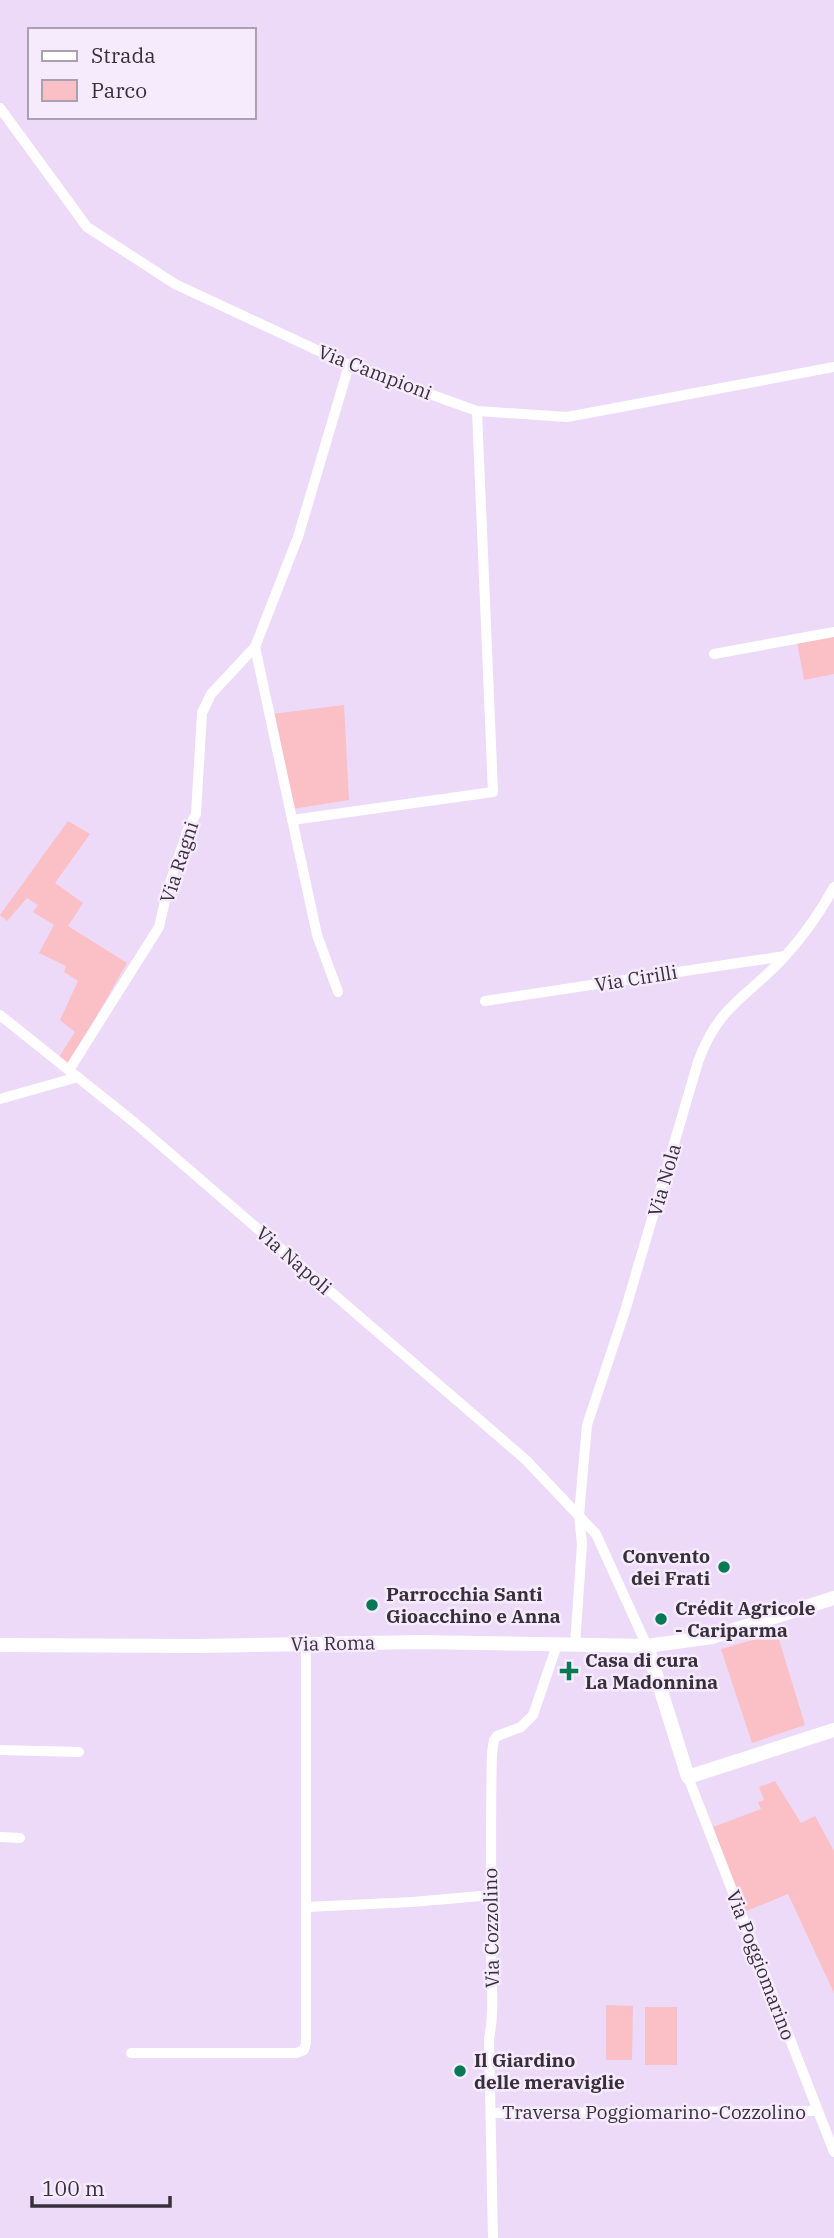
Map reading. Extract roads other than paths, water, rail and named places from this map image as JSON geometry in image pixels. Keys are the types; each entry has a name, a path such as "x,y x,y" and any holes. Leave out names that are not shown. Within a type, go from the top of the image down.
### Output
{"main road":[{"name":"Via Roma","path":"0,1644 647,1646 712,1637 834,1598"},
{"path":"647,1646 688,1777 834,1730"}],"street":[{"name":"Via Campioni","path":"0,108 87,227 175,284 349,365 477,411 566,417 834,367"},
{"name":"Via Ragni","path":"74,1074 159,927 167,891 195,814 202,713 211,694 255,647 298,537 349,365"},
{"path":"292,820 494,792 477,411"},
{"path":"714,654 834,632"},
{"path":"255,647 317,935 338,992"},
{"name":"Via Nola","path":"575,1645 582,1544 579,1515 587,1425 625,1311 704,1045 725,1012 786,956 822,908 834,887"},
{"name":"Via Cirilli","path":"485,1001 786,956"},
{"name":"Via Napoli","path":"0,1015 145,1132 526,1460 596,1534 647,1646"},
{"path":"0,1099 74,1074"},
{"path":"131,2053 296,2053 304,2050 306,1643"},
{"name":"Via Cozzolino","path":"493,2238 492,1895 489,1842 494,1740 521,1727 533,1715 557,1645"},
{"path":"0,1750 79,1752"},
{"name":"Via Poggiomarino","path":"688,1777 834,2152"},
{"path":"0,1837 20,1838"},
{"path":"306,1907 492,1895"},
{"name":"Traversa Poggiomarino-Cozzolino","path":"491,2113 817,2111"}],"place":[{"name":"Convento dei Frati","path":"724,1567"},
{"name":"Parrocchia Santi Gioacchino e Anna","path":"372,1605"},
{"name":"Crédit Agricole - Cariparma","path":"661,1619"},
{"name":"Casa di cura La Madonnina","path":"569,1671"},
{"name":"Il Giardino delle meraviglie","path":"460,2071"}]}
